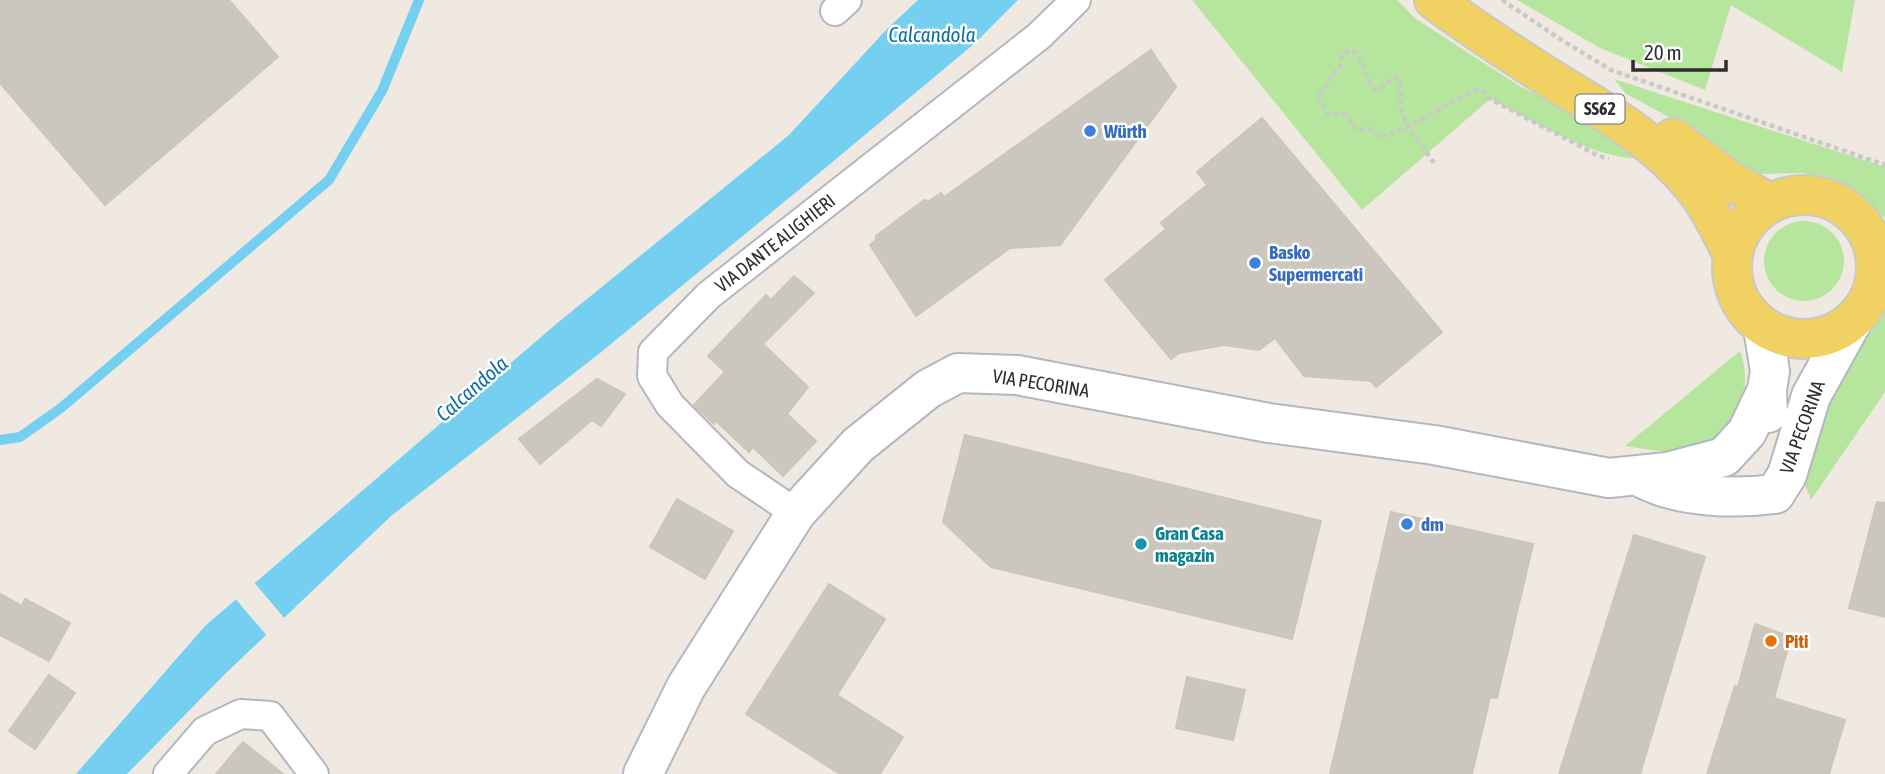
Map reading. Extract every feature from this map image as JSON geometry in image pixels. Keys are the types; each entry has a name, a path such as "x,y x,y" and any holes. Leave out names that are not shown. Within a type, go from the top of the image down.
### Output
{"main road":[{"name":"SS62","path":"1434,0 1483,37 1615,118 1657,149 1692,184 1732,253"},
{"name":"SS62","path":"1457,0 1479,17 1612,96 1729,180 1770,203"},
{"path":"1814,195 1825,198 1836,202 1877,234 1877,274 1867,305 1825,337 1804,340 1783,338 1763,328 1747,314 1736,295 1731,275 1732,253 1740,233 1753,216 1770,203 1791,196 1814,195"}],"street":[{"name":"VIA DANTE ALIGHIERI","path":"796,513 738,474 670,405 652,376 653,352 709,295 1038,36 1076,0"},
{"name":"VIA PECORINA","path":"1775,494 1787,475 1811,396 1867,305"},
{"name":"VIA PECORINA","path":"1763,328 1770,371 1767,390 1775,494"},
{"name":"VIA PECORINA","path":"643,774 686,687 796,513 858,445 928,388 958,373 1017,375 1269,424 1434,445 1609,478 1667,472 1724,457 1747,432 1767,390"},
{"name":"VIA PECORINA","path":"1636,475 1662,488 1750,497 1775,494"},
{"path":"167,774 205,731 241,714 270,716 314,774"}],"path":[{"path":"1502,0 1611,70 1885,165"},
{"path":"1434,163 1409,126 1401,109 1402,89 1396,77 1389,79 1377,90 1370,85 1359,55 1353,51 1342,54 1340,67 1333,72 1323,91 1317,96 1329,115 1345,114 1357,130 1370,130 1379,138 1409,126 1474,90 1482,91 1490,99 1599,156 1620,162"}],"green space":[{"path":"1192,0 1397,0 1416,19 1521,87 1613,132 1645,157 1628,158 1588,148 1490,99 1362,210"},
{"path":"1517,0 1855,0 1842,72 1731,5 1705,90 1600,48"},
{"path":"1614,79 1885,167 1885,218 1848,186 1827,177 1802,173 1757,174 1741,167 1671,118 1626,94"},
{"path":"1796,221 1812,221 1833,232 1844,253 1844,269 1833,290 1812,301 1796,301 1782,295 1770,283 1764,269 1764,253 1770,239 1782,227"},
{"path":"1885,312 1885,392 1811,500 1802,477 1808,447 1861,331"},
{"path":"1740,351 1744,363 1745,389 1737,414 1722,434 1707,444 1678,451 1625,446"}],"water":[{"name":"Calcandola","path":"918,0 1018,0 974,44 806,184 600,353 391,516 225,674 127,774 76,774 205,626 555,325 789,135 887,29"}],"pier":[{"path":"252,580 286,620 268,637 233,596"}],"building":[{"path":"0,0 229,0 278,57 105,205 0,83"},
{"name":"Würth","path":"1151,50 1176,87 1060,245 1010,248 916,316 870,245 876,240 876,236 924,200 929,201 941,193 944,197"},
{"name":"Basko Supermercati","path":"1262,118 1442,332 1376,387 1371,381 1304,376 1275,338 1259,350 1224,345 1179,353 1171,359 1105,280 1166,229 1161,223 1207,185 1197,172"},
{"path":"794,276 814,293 763,344 808,387 787,414 816,441 783,476 753,447 749,452 716,421 714,424 694,405 725,372 708,356 766,295 771,300"},
{"path":"597,379 625,394 601,426 592,420 540,464 519,439"},
{"name":"Gran Casa magazin","path":"965,435 1321,521 1292,639 991,567 943,522"},
{"path":"677,499 733,531 705,579 650,547"},
{"path":"1877,502 1885,503 1885,617 1849,608"},
{"path":"1391,512 1533,544 1497,698 1490,697 1472,774 1330,774"},
{"path":"1634,535 1705,557 1640,774 1559,774"},
{"path":"829,584 885,619 837,695 903,737 880,774 840,774 746,714"},
{"path":"0,594 22,606 25,599 70,623 49,661 0,635"},
{"path":"1755,624 1791,637 1774,698 1845,720 1829,774 1707,774 1735,686 1738,687"},
{"path":"49,675 75,693 35,749 9,731"},
{"path":"1187,677 1245,690 1233,740 1176,728"},
{"path":"243,742 283,774 216,774"}],"waterway":[{"path":"0,440 20,437 61,408 329,180 382,91 419,0"}],"place":[{"name":"Würth","path":"1090,131"},
{"name":"Basko Supermercati","path":"1255,263"},
{"name":"dm","path":"1407,524"},
{"name":"Gran Casa magazin","path":"1141,544"},
{"name":"Piti","path":"1771,641"}]}
